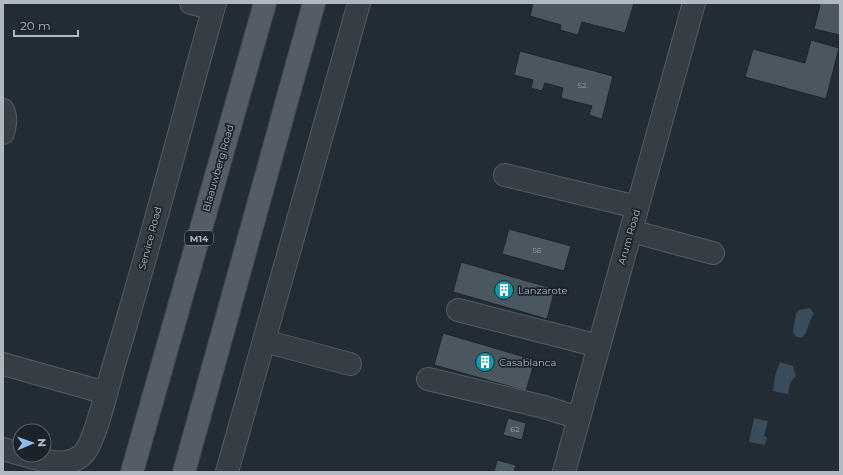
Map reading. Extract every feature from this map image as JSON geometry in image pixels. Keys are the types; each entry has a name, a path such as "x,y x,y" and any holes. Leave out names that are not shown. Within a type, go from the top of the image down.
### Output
{"main road":[{"name":"Blaauwberg Road","path":"132,472 265,3"},
{"path":"184,472 314,3"}],"street":[{"path":"191,3 214,6"},
{"path":"227,472 360,3"},
{"name":"Arum Road","path":"564,472 694,3"},
{"name":"Service Road","path":"52,461 68,462 79,457 84,453 96,427 127,323 214,6"},
{"path":"3,110 6,122 3,133"},
{"path":"505,175 637,207"},
{"path":"631,231 713,253"},
{"path":"458,310 562,335 599,346"},
{"path":"264,341 350,364"},
{"path":"3,364 106,393"},
{"path":"428,379 544,407 578,418"}],"water":[{"path":"810,308 814,314 803,337 797,337 793,332 796,314 799,310"},
{"path":"780,362 793,366 796,376 791,382 788,394 773,391 775,376"},
{"path":"754,418 768,421 764,436 767,437 765,445 749,442"}],"building":[{"path":"533,3 634,3 625,33 582,22 578,35 560,30 561,25 530,16"},
{"path":"812,3 840,3 840,35 814,29 820,5"},
{"path":"811,40 839,48 826,99 745,77 753,49 805,63"},
{"path":"520,51 613,76 602,119 589,115 592,106 561,98 563,88 545,83 542,91 531,88 533,80 514,75"},
{"path":"509,229 571,246 564,271 502,254"},
{"name":"Lanzarote","path":"461,262 555,289 547,319 453,292"},
{"name":"Casablanca","path":"443,333 535,360 526,391 434,365"},
{"path":"508,418 526,423 522,440 503,435"},
{"path":"497,460 516,465 514,472 494,472"}],"place":[{"name":"Lanzarote","path":"504,290"},
{"name":"Casablanca","path":"485,362"}]}
